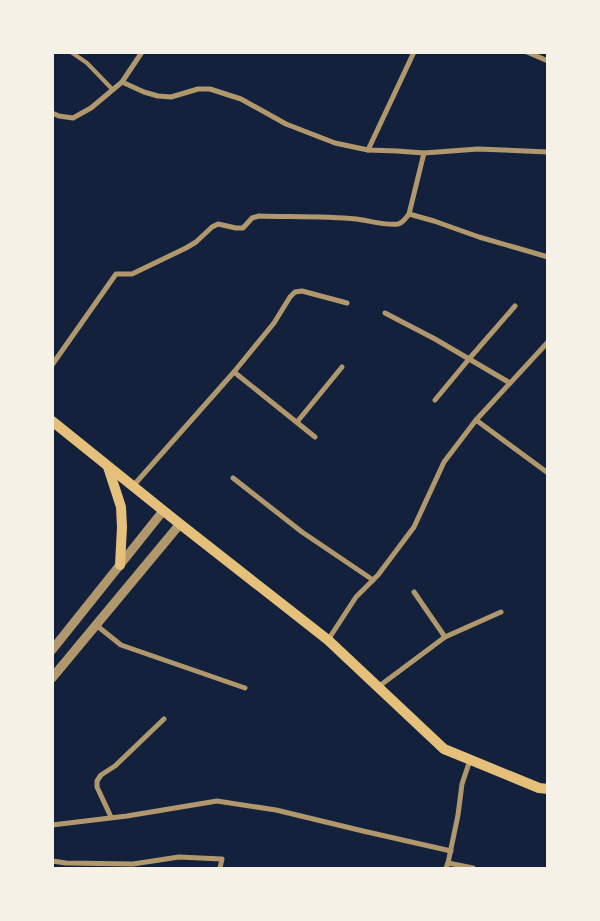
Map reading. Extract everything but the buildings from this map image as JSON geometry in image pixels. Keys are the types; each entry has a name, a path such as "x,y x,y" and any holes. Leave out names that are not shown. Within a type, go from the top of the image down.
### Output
{"main road":[{"path":"52,421 163,511 328,640 444,749 539,788 548,789"},
{"path":"108,467 121,507 120,565"}],"street":[{"path":"52,112 59,116 73,118 92,108 122,82 142,52"},
{"path":"368,150 414,52"},
{"path":"527,52 548,61"},
{"path":"122,82 158,96 172,97 198,89 210,89 241,99 286,124 335,143 368,150 424,153 478,149 548,152"},
{"path":"52,365 116,274 132,274 186,248 218,224 243,228 252,218 259,216 355,219 399,224 409,214 424,153"},
{"path":"409,214 548,257"},
{"path":"133,486 234,372 274,323 294,292 302,291 347,302"},
{"path":"435,400 515,306"},
{"path":"385,313 510,383"},
{"path":"328,640 356,597 373,580 414,527 444,462 476,420 548,342"},
{"path":"297,422 342,367"},
{"path":"234,372 315,437"},
{"path":"476,420 548,473"},
{"path":"232,478 302,532 373,580"},
{"path":"52,650 163,511"},
{"path":"52,678 180,524"},
{"path":"414,592 445,637"},
{"path":"378,687 445,637 500,612"},
{"path":"96,625 121,645 245,688"},
{"path":"111,818 97,787 97,781 101,775 115,766 164,719"},
{"path":"470,760 462,784 458,816 447,866 472,868"},
{"path":"52,825 111,818 217,801 276,810 451,851"},
{"path":"52,861 146,865 179,857 222,859 220,868"}],"lane":[{"path":"71,52 87,63 113,90"}]}
